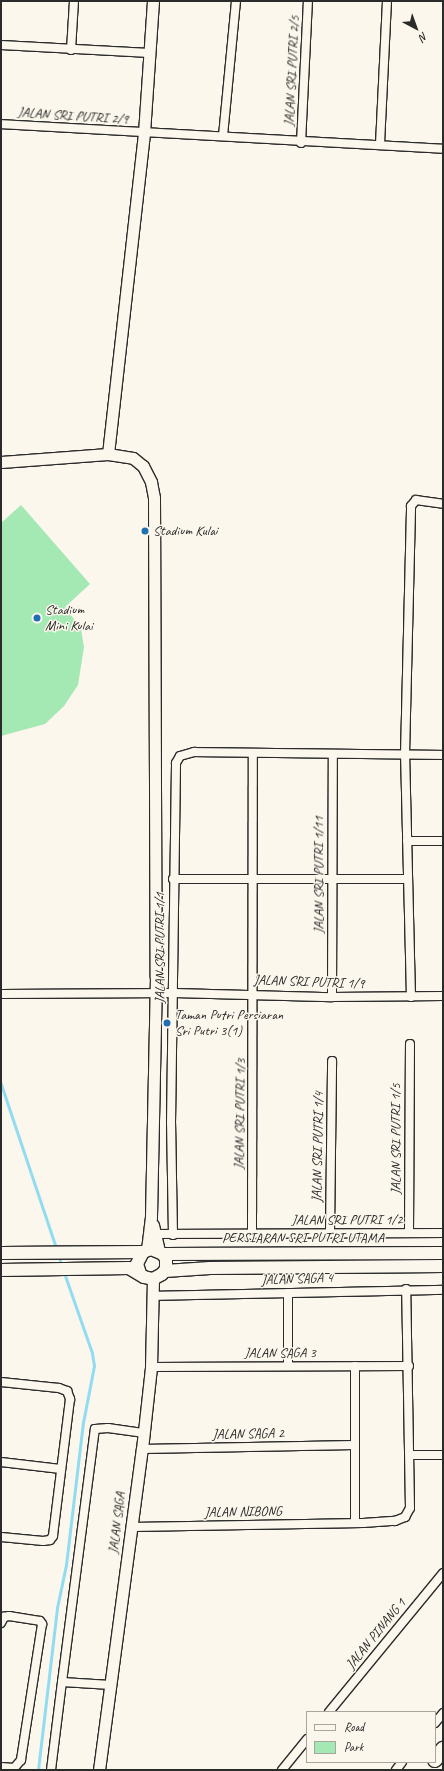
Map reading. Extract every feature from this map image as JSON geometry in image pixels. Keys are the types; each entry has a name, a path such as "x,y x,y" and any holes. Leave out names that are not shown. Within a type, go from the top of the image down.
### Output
{"highway":[{"path":"436,1758 443,1749"}],"main road":[{"name":"PERSIARAN SRI PUTRI UTAMA","path":"1,1254 153,1251 443,1252"},
{"path":"1,1270 129,1268 153,1279 164,1272 166,1262 153,1251 137,1260 140,1273"},
{"name":"PERSIARAN SRI PUTRI UTAMA","path":"164,1272 233,1268 443,1266"}],"street":[{"path":"71,50 74,1"},
{"path":"108,454 144,133 153,1"},
{"path":"223,136 236,1"},
{"name":"JALAN SRI PUTRI 2/5","path":"302,143 308,1"},
{"path":"380,144 387,1"},
{"path":"1,45 71,50 150,53"},
{"name":"JALAN SRI PUTRI 2/9","path":"1,124 144,133 223,136 302,143 380,144 443,149"},
{"path":"1,462 108,454 133,458 138,461 147,474 154,498 156,992 151,1217 153,1251"},
{"path":"411,997 407,878 406,756 411,506 416,500 443,504"},
{"name":"JALAN SRI PUTRI 1/1","path":"173,1236 171,1124 174,993 173,879 175,773 180,756 194,752 252,754"},
{"path":"252,754 443,755"},
{"name":"JALAN SRI PUTRI 1/3","path":"252,754 254,994 252,1235"},
{"name":"JALAN SRI PUTRI 1/11","path":"332,997 333,754"},
{"path":"407,841 443,841"},
{"path":"173,879 407,878"},
{"name":"JALAN SRI PUTRI 1/9","path":"1,994 156,992 332,997 443,996"},
{"name":"JALAN SRI PUTRI 1/5","path":"409,1233 410,1044"},
{"name":"JALAN SRI PUTRI 1/4","path":"330,1233 332,1061"},
{"path":"151,1217 155,1234 153,1251"},
{"name":"JALAN SRI PUTRI 1/2","path":"155,1234 173,1236 330,1233 443,1233"},
{"name":"JALAN SAGA","path":"99,1770 142,1449 151,1367 153,1279"},
{"path":"406,1289 410,1455 443,1455"},
{"name":"JALAN SAGA 4","path":"152,1296 406,1289 443,1290"},
{"path":"288,1293 288,1366"},
{"path":"355,1366 355,1523"},
{"name":"JALAN SAGA 3","path":"151,1367 409,1366"},
{"path":"1,1382 60,1388 67,1391 70,1399 53,1536 50,1540 1,1537"},
{"path":"51,1770 95,1429 108,1428 143,1433"},
{"name":"JALAN SAGA 2","path":"142,1449 355,1445"},
{"name":"JALAN NIBONG","path":"132,1527 395,1521 409,1513 410,1455"},
{"path":"1,1462 61,1469"},
{"name":"JALAN PINANG 1","path":"330,1711 443,1573"},
{"path":"1,1623 4,1618 9,1616 40,1621 42,1624 22,1760 14,1768 1,1767"},
{"path":"62,1682 111,1685"},
{"path":"436,1722 443,1713"},
{"path":"282,1770 306,1740"}],"green space":[{"name":"Stadium Mini Kulai","path":"21,505 90,584 65,607 81,629 84,647 78,685 64,706 45,724 1,736 1,523"}],"waterway":[{"path":"1,1083 57,1249"},
{"path":"59,1256 62,1266"},
{"path":"38,1770 57,1608 66,1565 83,1423 94,1366 92,1353 64,1273"}],"place":[{"name":"Stadium Kulai","path":"145,531"},
{"name":"Stadium Mini Kulai","path":"37,618"},
{"name":"Taman Putri Persiaran Sri Putri 3(1)","path":"167,1023"}]}
